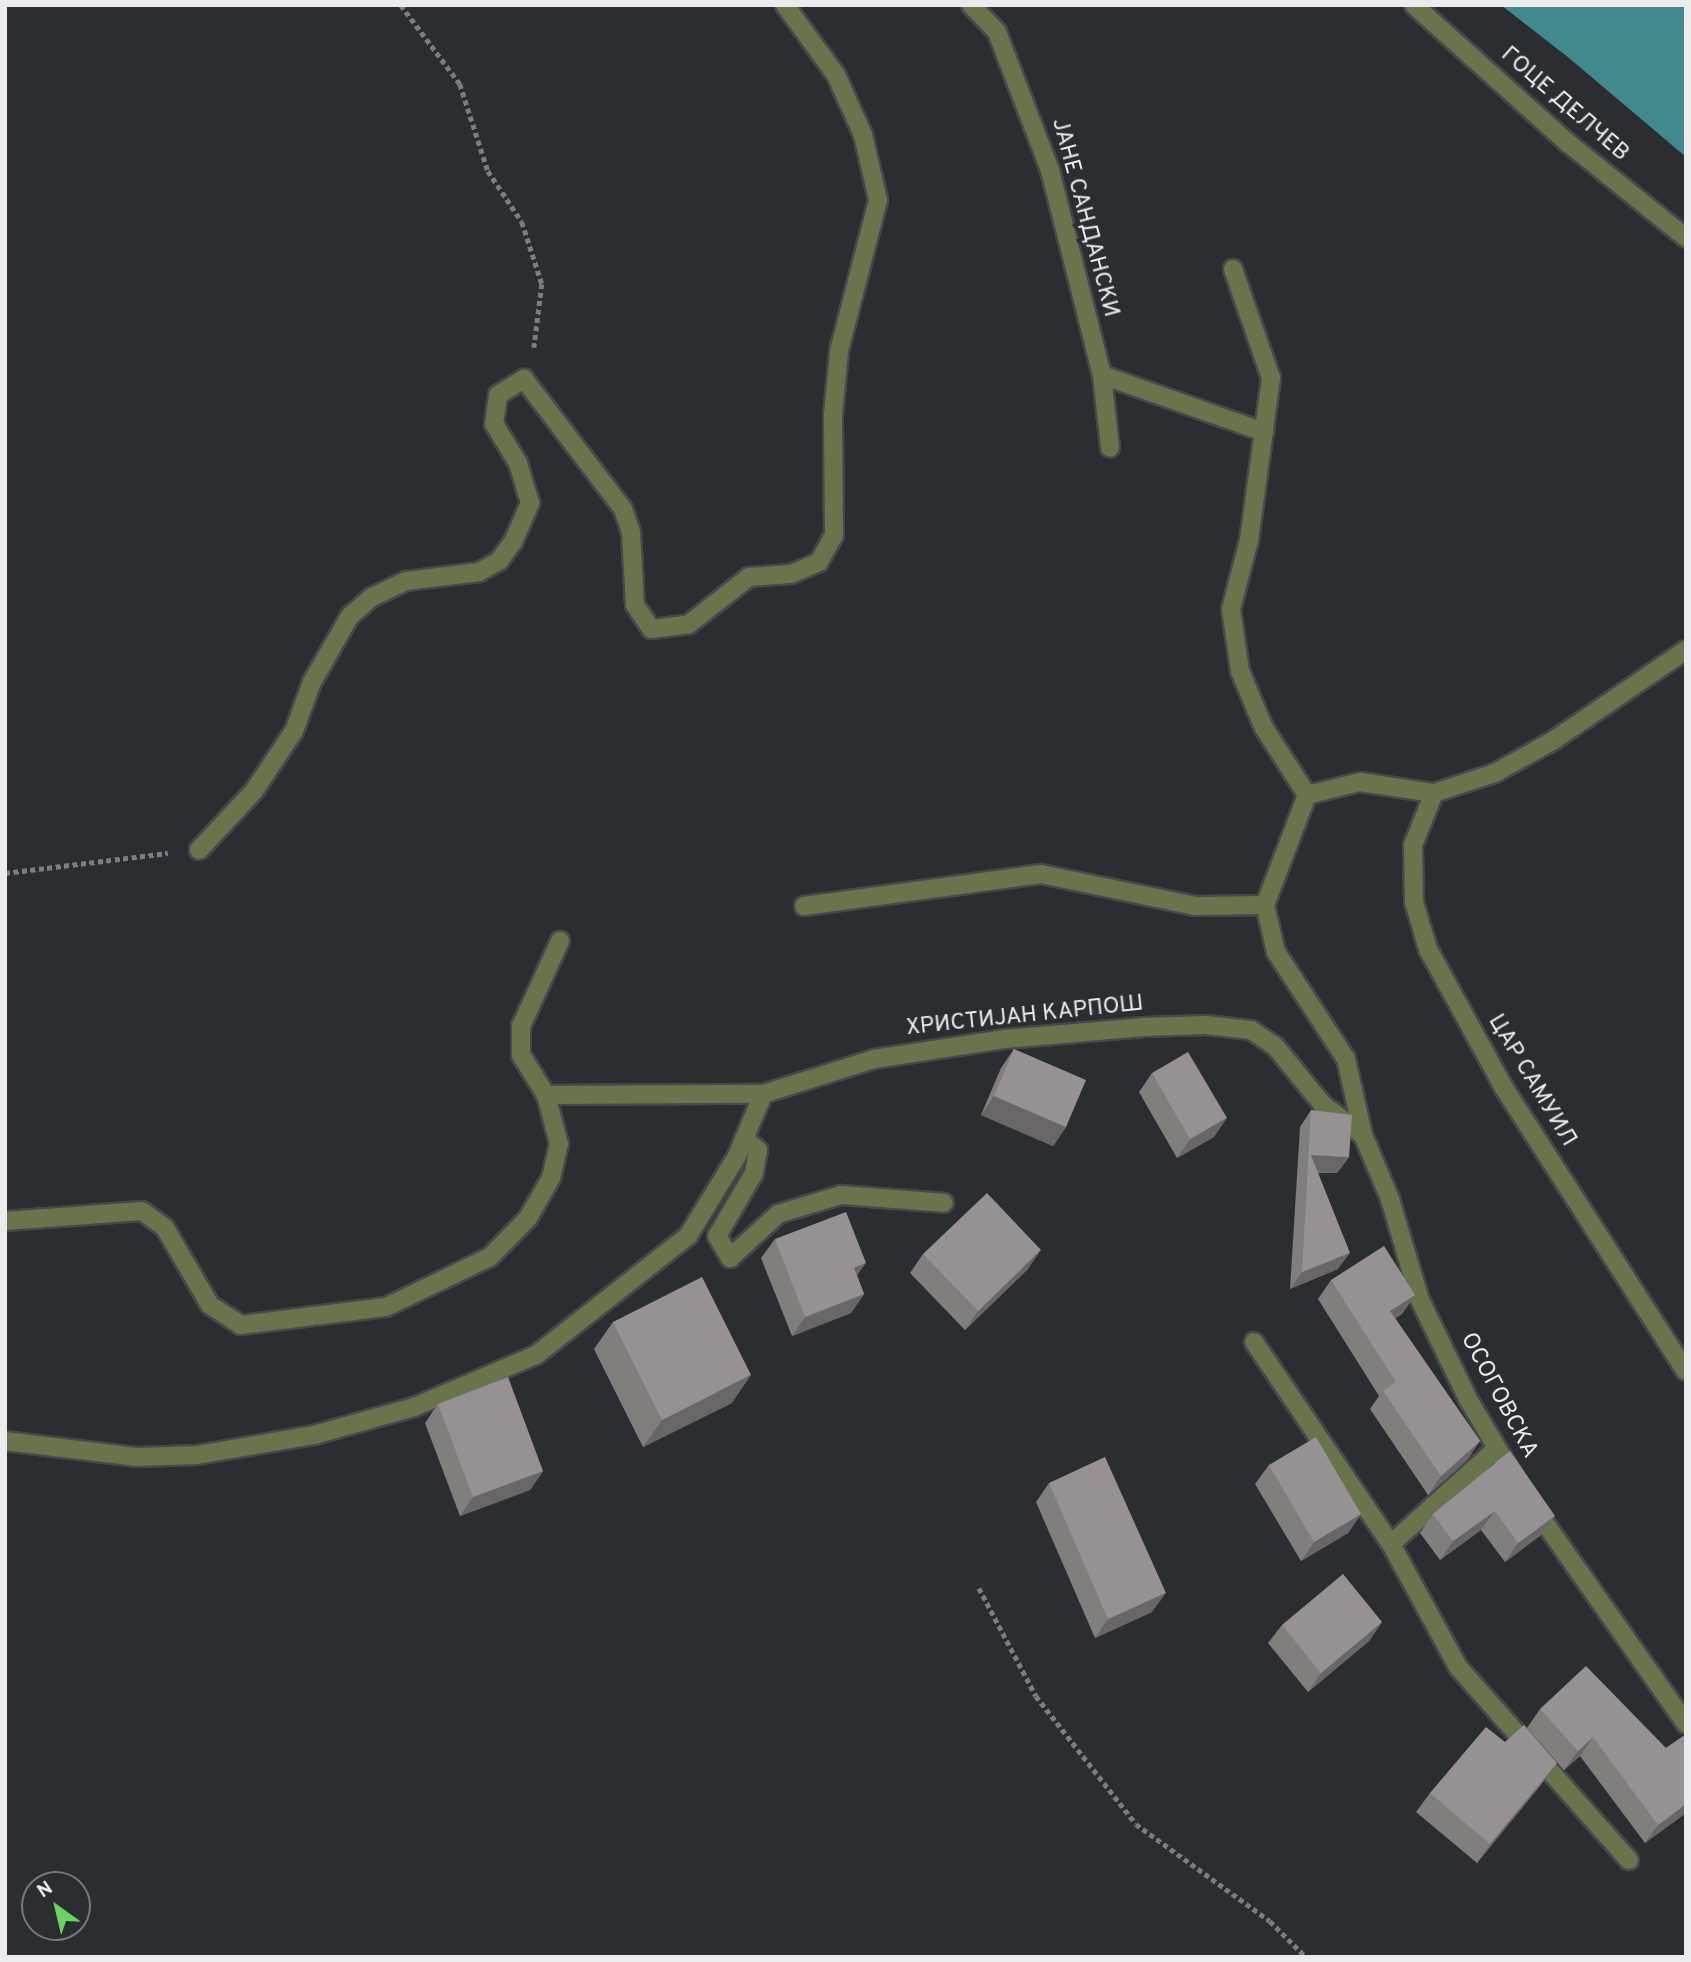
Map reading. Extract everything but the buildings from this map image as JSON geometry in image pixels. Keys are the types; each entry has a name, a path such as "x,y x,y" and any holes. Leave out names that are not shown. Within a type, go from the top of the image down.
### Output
{"street":[{"path":"200,850 254,790 294,731 312,682 350,616 372,597 406,581 479,572 499,561 513,542 530,503 518,463 494,424 498,395 524,379 623,509 631,532 635,605 652,629 689,624 749,577 791,574 819,562 834,535 833,415 839,351 878,200 863,135 836,75 785,5"},
{"name":"ЈАНЕ САНДАНСКИ","path":"971,5 997,33 1025,97 1050,170 1102,375 1110,448"},
{"name":"ГОЦЕ ДЕЛЧЕВ","path":"1414,5 1568,143 1686,238"},
{"path":"1233,270 1271,378 1250,540 1231,609 1240,671 1264,728 1307,795"},
{"path":"1102,375 1264,432"},
{"path":"1307,795 1360,782 1434,793 1495,773 1542,747 1686,650"},
{"name":"ЦАР САМУИЛ","path":"1434,793 1413,845 1414,902 1428,949 1504,1088 1686,1371"},
{"path":"1307,795 1265,905 1276,952 1346,1059 1363,1135"},
{"path":"804,906 1041,874 1195,906 1265,905"},
{"path":"5,1221 142,1211 165,1228 210,1305 241,1325 386,1307 490,1256 528,1218 551,1178 559,1144 546,1095 521,1055 521,1026 560,941"},
{"name":"ХРИСТИЈАН КАРПОШ","path":"546,1095 763,1094 874,1059 992,1041 1206,1025 1251,1030 1275,1046 1323,1105 1363,1135"},
{"path":"5,1441 138,1457 197,1455 314,1436 414,1407 536,1355 688,1236 744,1139 763,1094"},
{"name":"ОСОГОВСКА","path":"1363,1135 1390,1199 1420,1300 1496,1449 1686,1724"},
{"path":"744,1139 758,1150 754,1173 717,1236 730,1258 778,1214 841,1195 944,1203"},
{"path":"1254,1342 1391,1545 1458,1667 1629,1860"},
{"path":"1391,1545 1496,1449"}],"path":[{"path":"401,5 460,84 488,171 522,222 542,284 540,331 524,379"},
{"path":"5,873 200,850"},
{"path":"979,1588 1036,1696 1136,1824 1270,1921 1306,1957"}],"water":[{"path":"1501,5 1684,5 1686,157 1569,58"}]}
